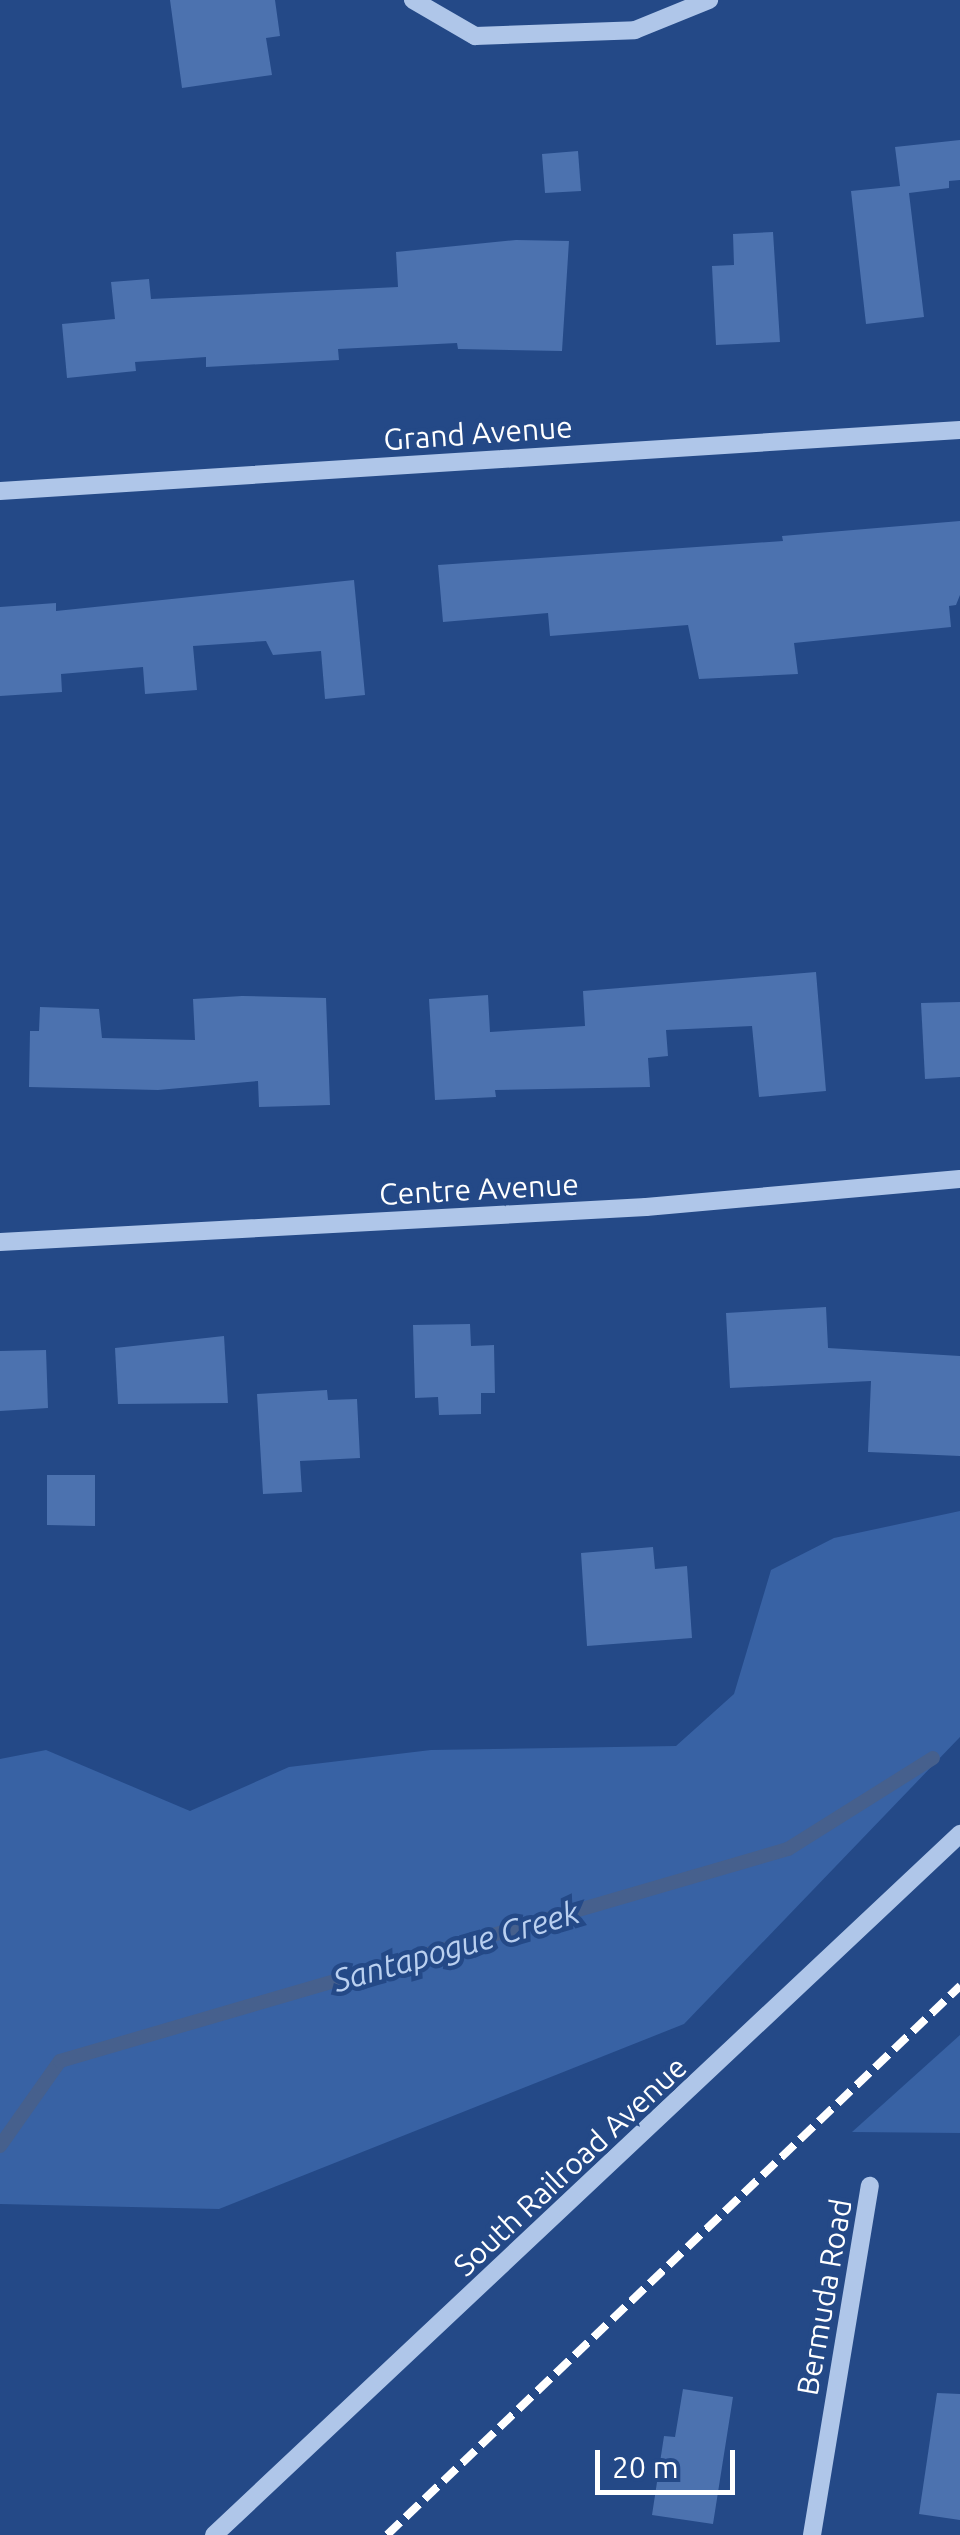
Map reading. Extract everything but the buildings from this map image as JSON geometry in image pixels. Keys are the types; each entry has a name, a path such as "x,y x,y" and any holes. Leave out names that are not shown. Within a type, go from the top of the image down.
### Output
{"street":[{"path":"414,0 475,36 635,30 710,0"},
{"name":"Grand Avenue","path":"0,491 960,430"},
{"name":"Centre Avenue","path":"0,1242 646,1208 960,1178"},
{"name":"South Railroad Avenue","path":"214,2535 960,1834"},
{"name":"Bermuda Road","path":"812,2535 870,2186"}],"shaded area":[{"path":"960,1511 960,1737 684,2024 219,2209 0,2204 0,1759 46,1750 190,1811 289,1767 431,1750 676,1746 734,1694 771,1570 834,1538"},
{"path":"960,2035 960,2133 852,2132"}],"waterway":[{"name":"Santapogue Creek","path":"0,2146 60,2061 788,1849 933,1758"}],"railway":[{"path":"387,2535 960,1986"}]}
